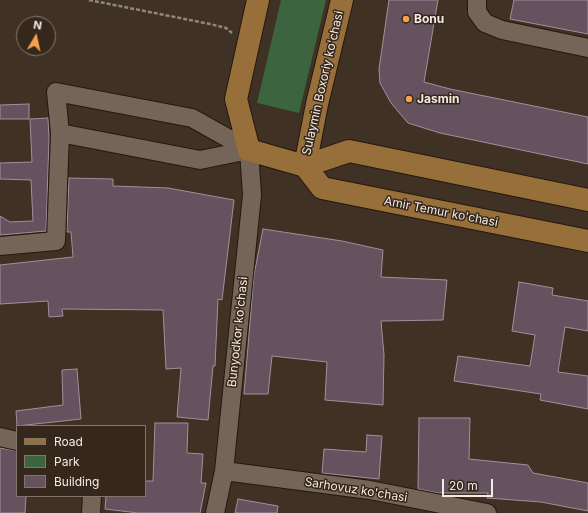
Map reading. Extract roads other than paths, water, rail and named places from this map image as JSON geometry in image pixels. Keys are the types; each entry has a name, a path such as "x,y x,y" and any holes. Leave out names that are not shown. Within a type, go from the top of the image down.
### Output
{"main road":[{"path":"258,0 236,99 249,150 305,166 349,151 588,200"},
{"name":"Sulaymin Boxoriy ko'chasi","path":"305,166 316,104 342,0"},
{"name":"Amir Temur ko'chasi","path":"305,166 322,188 588,241"}],"street":[{"path":"477,0 478,12 485,23 502,30 588,48"},
{"path":"0,246 56,240 60,133 56,92 192,118 249,150"},
{"path":"60,133 200,160 249,150"},
{"name":"Bunyodkor ko'chasi","path":"215,513 224,471 252,195 249,150"},
{"path":"0,437 16,441"},
{"name":"Sarhovuz ko'chasi","path":"224,471 370,490 487,513"},
{"path":"91,513 92,497"}],"place":[{"name":"Bonu","path":"406,19"},
{"name":"Jasmin","path":"409,99"}]}
